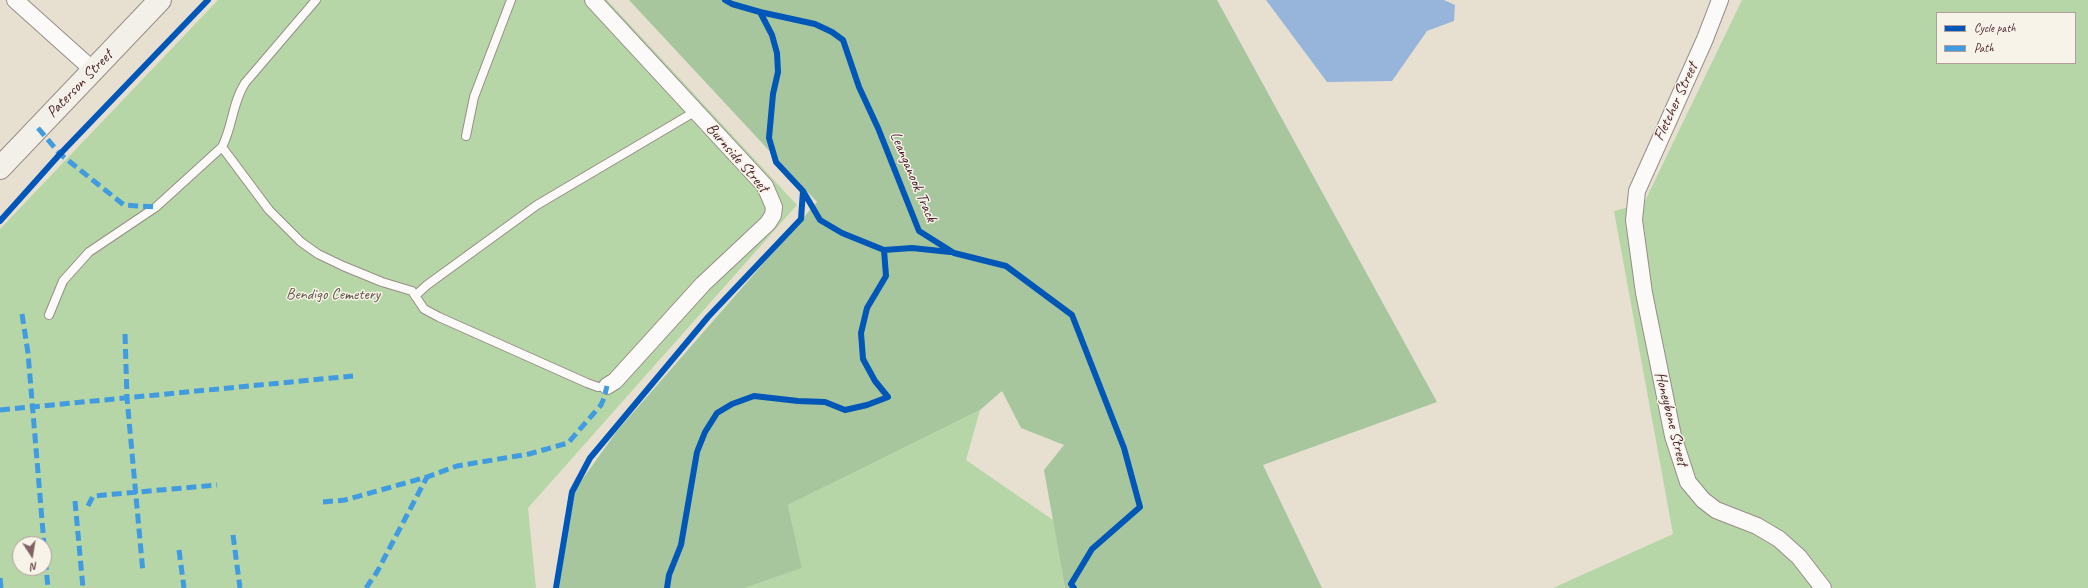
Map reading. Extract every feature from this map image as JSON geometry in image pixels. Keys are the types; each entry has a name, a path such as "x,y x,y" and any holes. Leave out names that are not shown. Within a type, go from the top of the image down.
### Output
{"street":[{"path":"15,0 93,70"},
{"name":"Paterson Street","path":"0,168 160,0"},
{"name":"Burnside Street","path":"593,0 765,186 774,207 773,216 762,229 703,284 615,381 607,386"},
{"name":"Fletcher Street","path":"1634,205 1642,176 1705,39 1720,0"},
{"name":"Honeybone Street","path":"1634,205 1635,236 1644,293 1673,436 1688,482 1703,500 1716,510 1757,526 1779,539 1799,557 1823,588"}],"lane":[{"path":"49,315 62,281 90,252 156,207 222,147 227,138 238,93 316,0"},
{"path":"466,136 474,97 511,0"},
{"path":"415,296 537,205 696,111"},
{"path":"222,147 269,210 301,242 318,254 382,282 412,291 424,309 439,317 587,384 598,387 607,386"}],"green space":[{"name":"Bendigo Cemetery","path":"218,0 607,0 797,205 528,508 536,588 0,588 0,229"},
{"path":"629,0 1217,0 1437,402 1263,465 1322,588 1065,588 1044,470 1064,445 1021,428 1002,391 980,410 788,505 802,568 745,588 559,588 574,491 617,431 817,202"},
{"path":"1742,0 2088,0 2088,588 1553,588 1673,534 1614,211 1644,203"},
{"path":"980,410 966,460 1053,520 1065,588 745,588 802,568 788,505"}],"water":[{"path":"1266,0 1444,0 1455,5 1454,21 1427,31 1392,81 1327,82"}],"marked path":[{"path":"38,128 60,154 124,205 156,207"},
{"path":"22,314 28,353 43,536"},
{"path":"125,334 127,398 143,573"},
{"path":"0,410 353,376"},
{"path":"323,502 345,500 427,477 457,466 529,454 568,443 601,405 607,386"},
{"path":"366,588 377,572 427,477"},
{"path":"88,506 93,496 217,485"},
{"path":"75,501 83,588"},
{"path":"233,535 240,588"},
{"path":"179,550 184,588"},
{"path":"47,576 48,588"},
{"path":"0,578 1,588"}],"cycle path":[{"path":"0,221 60,154 208,0"},
{"name":"Leanganook Track","path":"725,0 732,4 760,12 815,24 832,32 843,40 859,87 878,128 919,231 954,253 1006,266 1072,315 1124,448 1140,507 1092,549 1071,584 1074,588"},
{"path":"667,588 669,575 681,545 697,452 705,432 717,413 732,404 754,396 798,401 825,402 845,410 867,405 888,397 875,381 863,359 861,333 867,308 886,276 884,250 842,233 820,220 803,191 776,162 769,138 773,94 778,72 777,53 772,35 760,12"},
{"path":"556,588 572,492 590,458 708,317 801,219 803,191"},
{"path":"884,250 912,248 950,252"}]}
